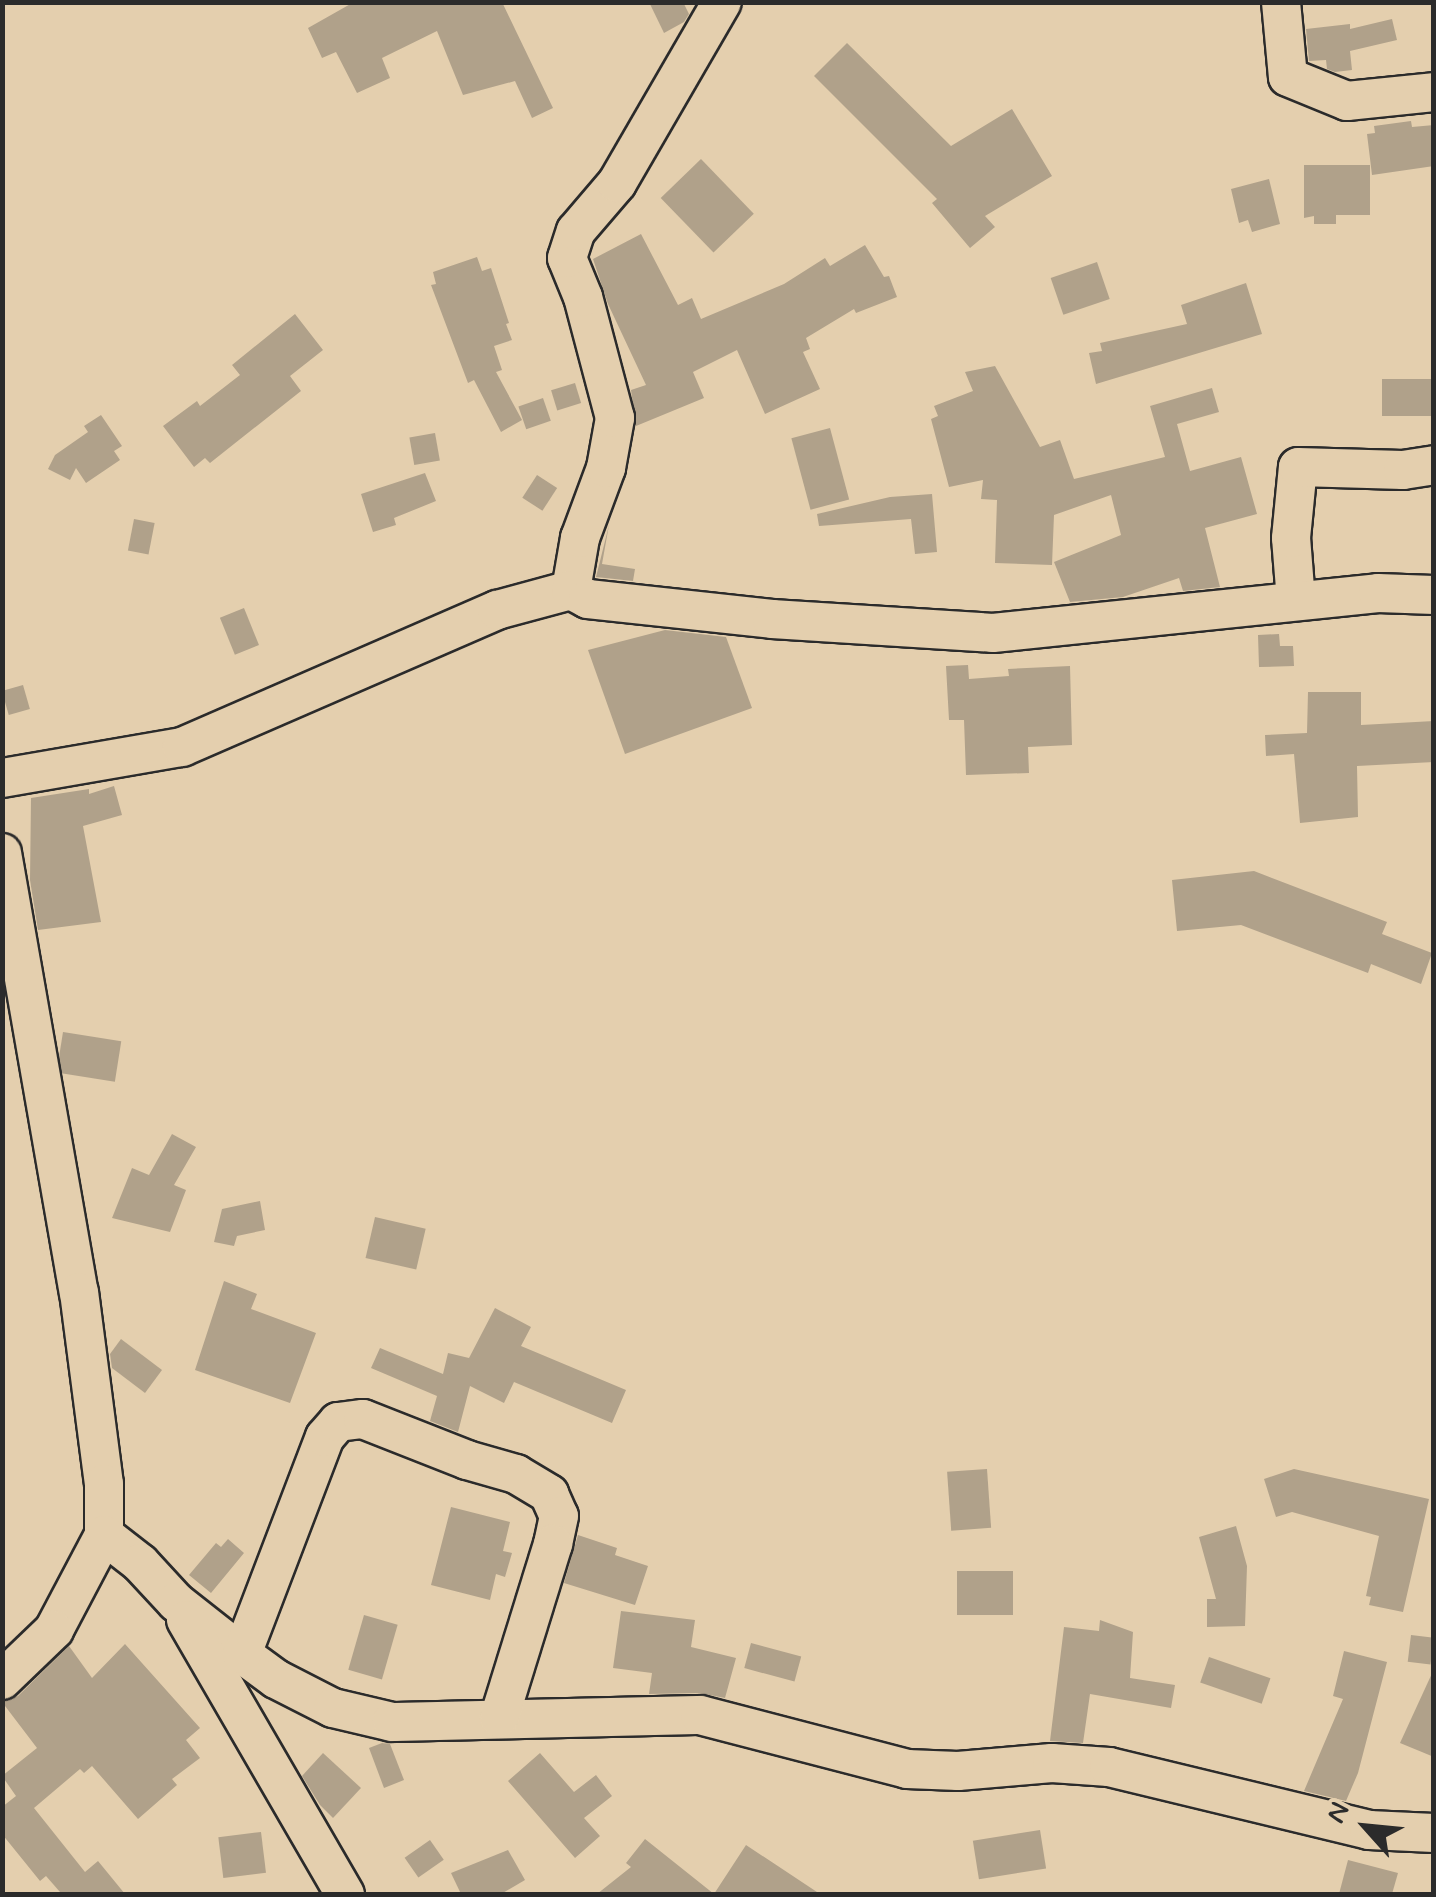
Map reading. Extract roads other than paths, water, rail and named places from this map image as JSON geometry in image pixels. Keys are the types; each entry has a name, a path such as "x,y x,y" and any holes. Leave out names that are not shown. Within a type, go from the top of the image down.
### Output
{"street":[{"path":"570,590 580,538 606,468 615,418 583,296 567,258 576,230 618,183 722,2"},
{"path":"1281,2 1288,77 1347,101 1434,92"},
{"path":"1296,601 1292,538 1298,468 1404,470 1434,465"},
{"path":"2,778 182,747 497,610 570,590 588,600 772,619 993,633 1378,593 1434,595"},
{"path":"2,853 79,1292 104,1484 104,1536 54,1630 2,1680"},
{"path":"242,1654 325,1436 338,1422 362,1418 468,1460 516,1474 549,1494 559,1516 498,1718"},
{"path":"104,1536 140,1563 176,1602 276,1679 333,1708 392,1722 700,1715 907,1769 958,1771 1052,1763 1109,1767 1368,1830 1434,1833"},
{"path":"176,1602 345,1894"}]}
